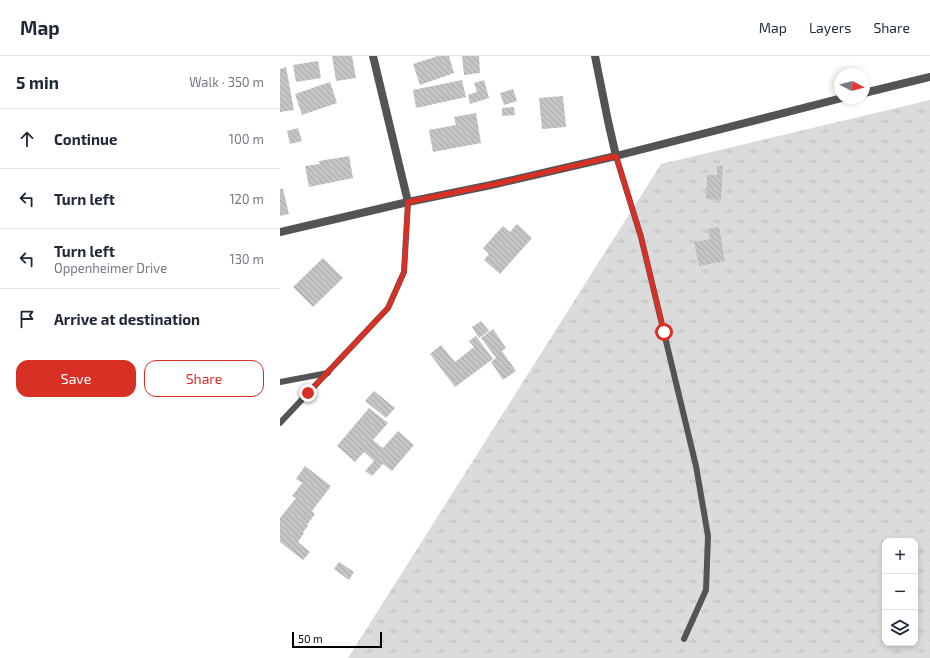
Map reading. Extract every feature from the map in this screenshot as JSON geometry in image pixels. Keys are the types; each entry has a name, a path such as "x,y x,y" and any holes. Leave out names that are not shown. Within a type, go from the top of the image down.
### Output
{"street":[{"path":"373,56 408,202"},
{"path":"595,56 616,156"},
{"path":"870,92 930,77"},
{"path":"280,232 616,156 834,100"}],"lane":[{"path":"616,156 641,237 696,466 708,536 706,590 684,639"},
{"path":"280,423 388,308 404,272 408,202"},
{"path":"280,382 328,373"}],"green space":[{"path":"930,100 930,658 348,658 661,164"}],"building":[{"path":"332,56 352,56 356,78 336,81"},
{"path":"438,56 449,56 454,73 420,85 413,64"},
{"path":"462,56 479,56 480,73 464,75"},
{"path":"318,61 321,78 296,82 293,65"},
{"path":"286,67 294,110 280,112 280,69"},
{"path":"462,80 466,97 416,108 413,90"},
{"path":"484,80 489,98 470,104 468,95 477,92 474,83"},
{"path":"330,82 337,103 302,115 295,94"},
{"path":"513,89 517,101 504,105 500,93"},
{"path":"563,96 566,127 542,129 539,98"},
{"path":"514,107 515,115 502,116 502,108"},
{"path":"476,113 481,143 433,152 429,130 456,125 454,117"},
{"path":"298,128 302,141 290,144 287,131"},
{"path":"349,156 353,178 309,187 305,166 320,164 319,161"},
{"path":"717,166 723,166 721,200 706,199 707,175 717,175"},
{"path":"280,189 283,189 289,214 280,216"},
{"path":"517,224 532,238 500,274 484,260 489,254 483,248 503,226 510,232"},
{"path":"719,227 725,261 699,266 694,242 710,239 708,229"},
{"path":"323,258 343,278 313,307 293,287"},
{"path":"481,321 489,331 479,338 472,327"},
{"path":"493,329 506,348 502,351 516,371 503,380 491,362 496,358 481,338"},
{"path":"476,336 493,359 455,387 430,354 441,345 455,362 474,347 469,341"},
{"path":"374,391 395,408 386,418 365,401"},
{"path":"369,408 388,423 373,440 383,448 398,431 414,445 392,471 383,464 372,476 365,471 374,461 364,452 355,462 337,446"},
{"path":"305,466 331,486 312,511 315,514 298,542 310,552 303,560 280,542 280,518 296,498 292,496 302,483 296,479"},
{"path":"339,562 354,572 349,580 334,569"}],"route":[{"path":"308,393 388,308 404,272 408,202 491,185 616,156 641,237 664,332"}]}
